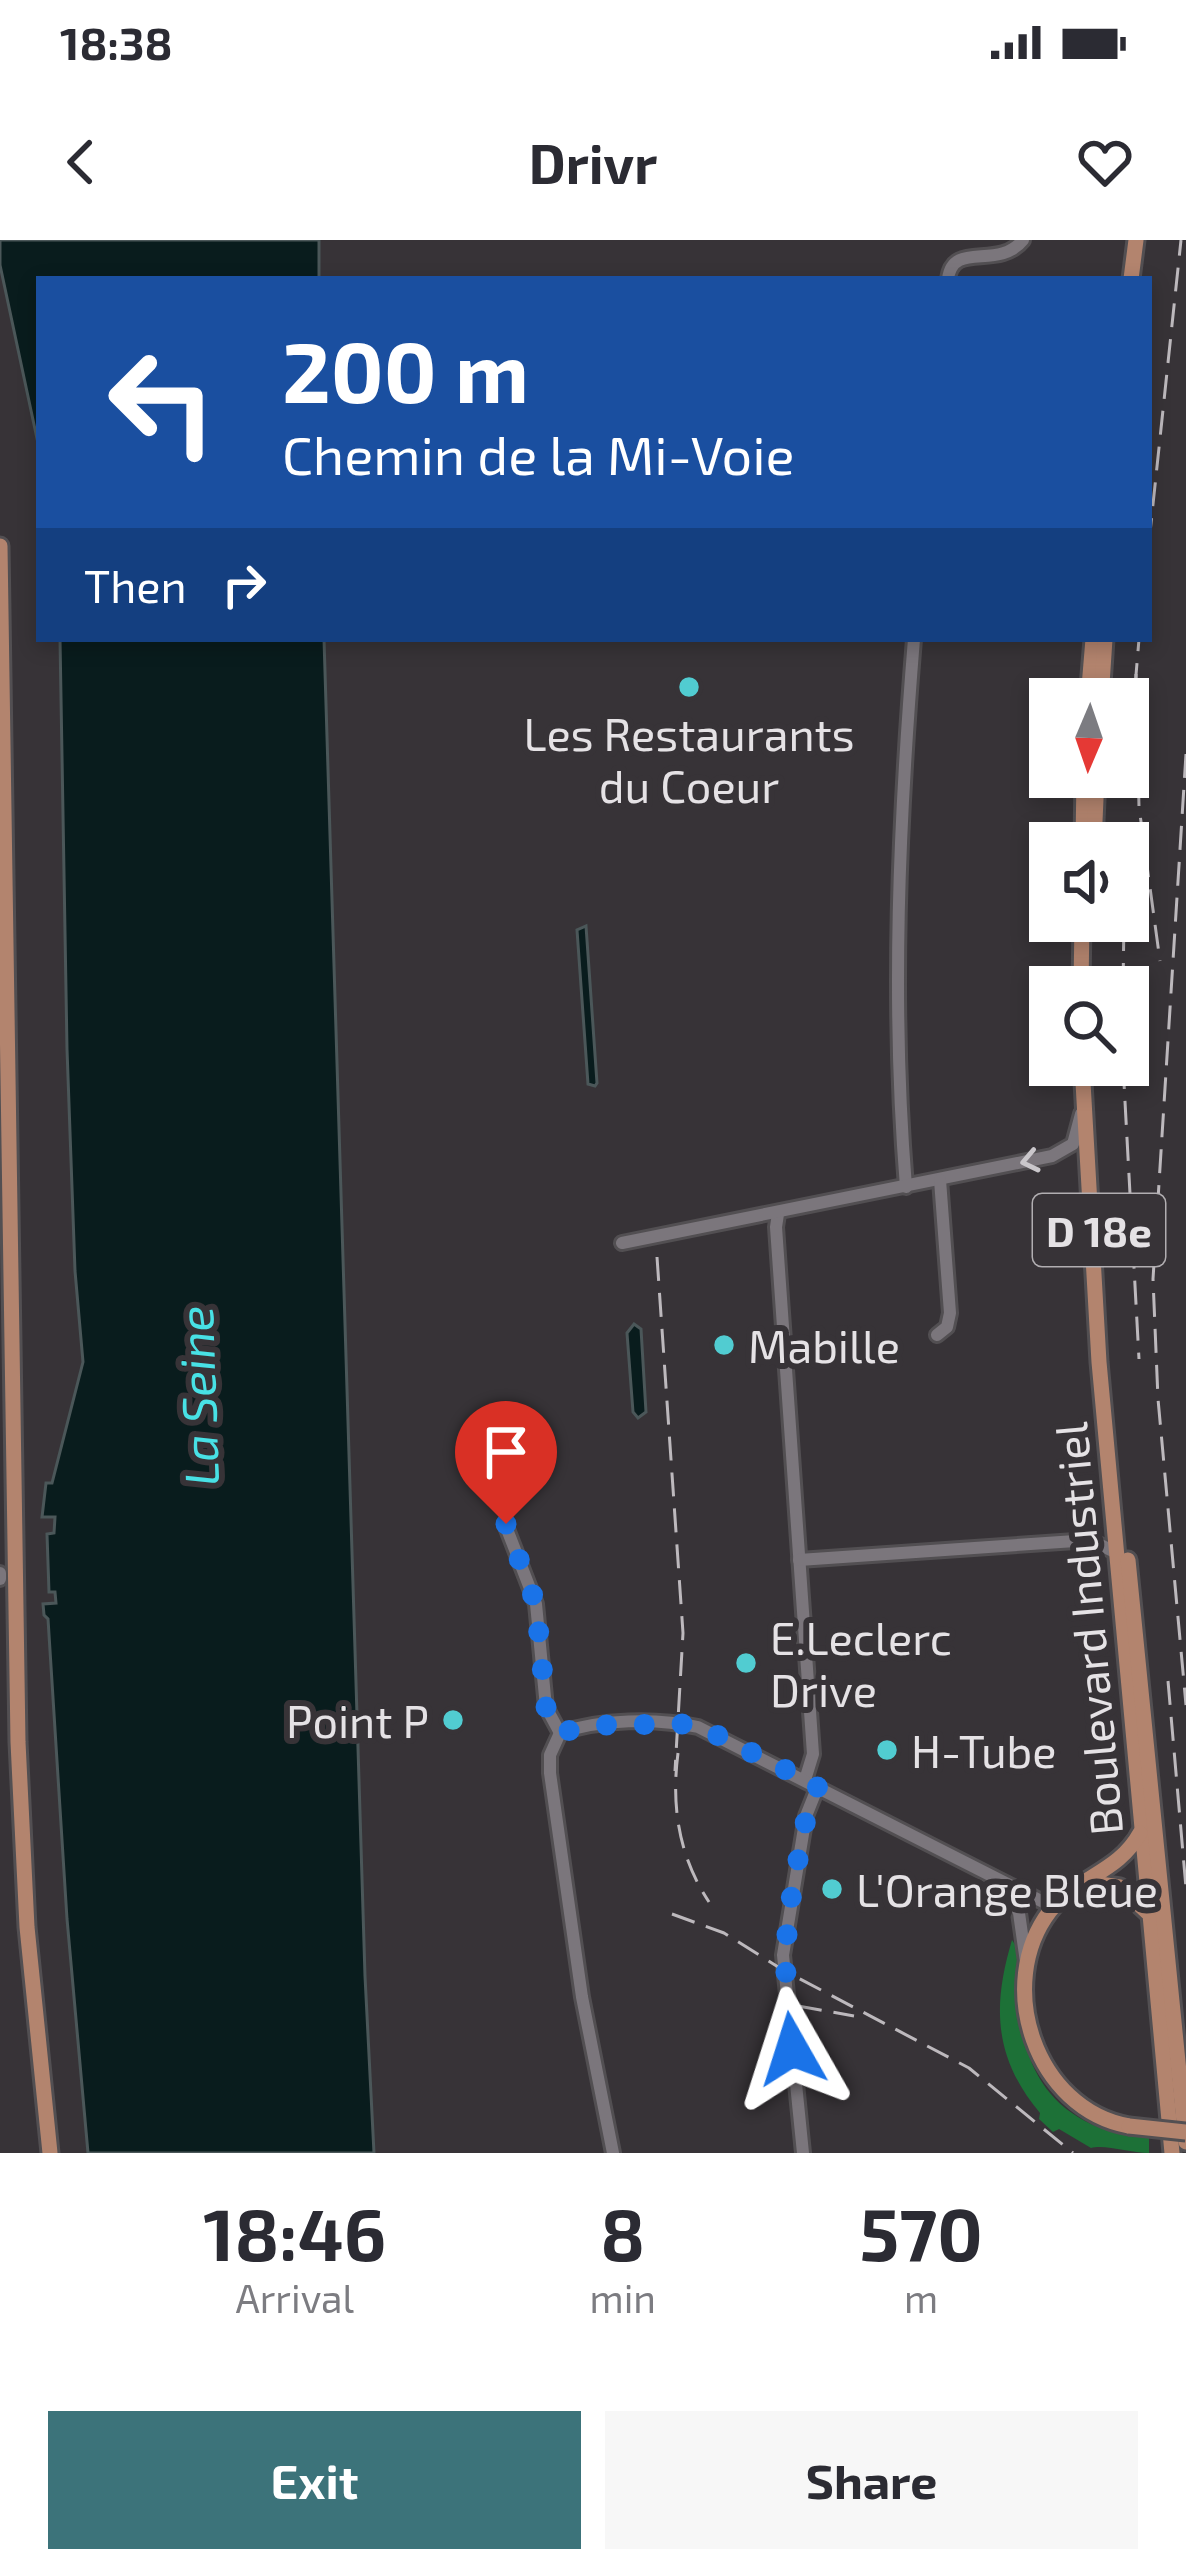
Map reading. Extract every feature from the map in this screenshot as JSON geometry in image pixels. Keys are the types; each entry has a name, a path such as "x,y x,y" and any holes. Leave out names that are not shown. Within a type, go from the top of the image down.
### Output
{"main road":[{"path":"1131,276 1136,240"},
{"path":"1142,276 1145,240"},
{"path":"0,546 18,1742 27,1927 50,2153"},
{"path":"1090,678 1093,642"},
{"path":"1103,678 1106,642"},
{"name":"D 18e","path":"1083,1086 1107,1390"},
{"name":"D 18e","path":"1093,1086 1107,1390"},
{"name":"Boulevard Industriel","path":"1107,1390 1140,1834 1153,1866 1148,1912 1172,2153"},
{"name":"Boulevard Industriel","path":"1107,1390 1153,1866 1186,2142"},
{"path":"1140,1834 1123,1860 1053,1907 1036,1933 1027,1966 1026,2008 1041,2061 1061,2088 1084,2107 1129,2126 1186,2132"},
{"path":"1123,1860 1153,1866"},
{"path":"1089,1882 1153,1866"},
{"path":"1089,1882 1127,1891 1148,1912"}],"street":[{"path":"948,276 950,260 957,253 1007,251 1024,240"},
{"path":"906,1187 897,1028 897,888 914,642"},
{"path":"622,1243 1063,1153 1077,1135 1083,1101"},
{"path":"937,1335 947,1327 950,1313 940,1180"},
{"path":"778,1214 813,1754 783,1955 803,2153"},
{"path":"506,1524 536,1604 546,1707 560,1732"},
{"path":"799,1560 1090,1540 1117,1553"},
{"path":"560,1732 606,1725 685,1724 709,1731 1053,1907"},
{"path":"560,1732 550,1755 550,1773 582,1997 613,2153"},
{"path":"1006,1883 1019,1913 1027,1966"}],"green space":[{"path":"1012,1940 1018,1949 1018,1998 1026,2046 1046,2089 1092,2125 1149,2134 1149,2153 1091,2148 1059,2129 1053,2132 1039,2119 1040,2113 1013,2072 1001,2031 1001,1988"}],"water":[{"path":"0,240 319,240 319,276 36,276 36,434 0,265"},
{"name":"La Seine","path":"60,642 324,642 374,2153 88,2153 48,1619 43,1604 56,1603 55,1592 49,1592 47,1534 54,1533 55,1517 42,1517 46,1483 52,1483 83,1362 67,1049"},
{"path":"586,926 595,1086 588,1084 577,930"},
{"path":"634,1324 641,1329 646,1412 638,1418 633,1412 627,1333"}],"railway":[{"path":"1152,514 1181,240"},
{"path":"1136,678 1139,642"},
{"path":"1136,674 1139,807 1160,961"},
{"path":"1186,754 1153,1279 1158,1399 1186,1705"},
{"path":"1123,966 1124,942"},
{"path":"1124,1086 1139,1359"},
{"path":"657,1257 683,1633 675,1771"},
{"path":"1168,1681 1186,1888"},
{"path":"678,1753 680,1831 709,1902"},
{"path":"672,1914 724,1933 783,1970 969,2068 1073,2153"},
{"path":"798,2006 854,2016"}],"place":[{"name":"Les Restaurants du Coeur","path":"689,687"},
{"name":"Mabille","path":"724,1345"},
{"name":"E.Leclerc Drive","path":"746,1663"},
{"name":"Point P","path":"453,1720"},
{"name":"H-Tube","path":"887,1750"},
{"name":"L'Orange Bleue","path":"832,1889"}],"route":[{"path":"506,1524 539,1614 546,1707 560,1732 606,1725 685,1724 709,1731 818,1786 806,1816 785,1926 783,1970 792,2049"}]}
